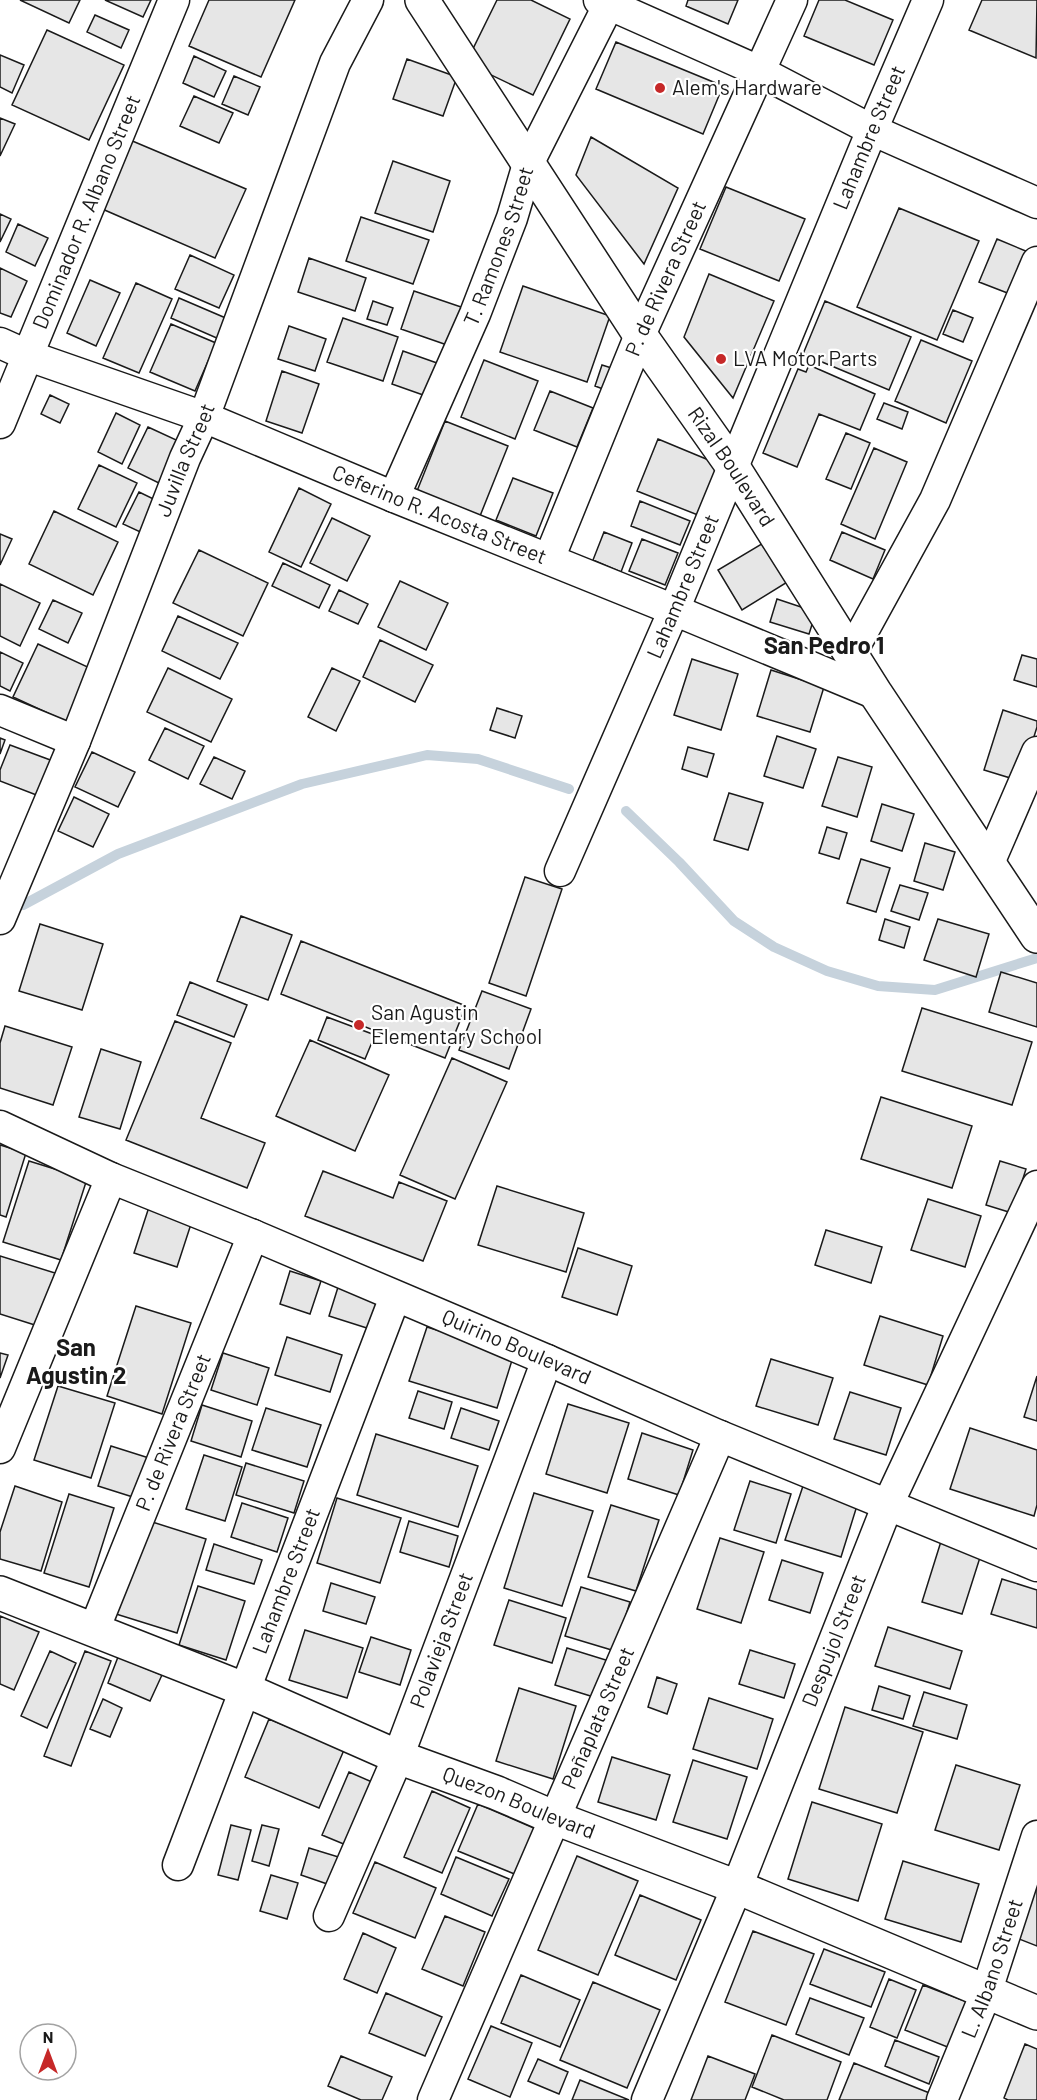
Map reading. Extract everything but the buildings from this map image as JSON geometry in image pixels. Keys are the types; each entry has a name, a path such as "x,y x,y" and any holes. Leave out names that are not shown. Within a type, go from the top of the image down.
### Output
{"street":[{"name":"Dominador R. Albano Street","path":"0,423 174,0"},
{"name":"Juvilla Street","path":"0,919 75,741 185,458 204,417 335,63 368,0"},
{"name":"Rizal Boulevard","path":"422,0 640,335 733,467 876,694 1037,936"},
{"name":"P. de Rivera Street","path":"549,559 640,335 792,0"},
{"name":"Lahambre Street","path":"560,871 674,610 928,0"},
{"name":"T. Ramones Street","path":"394,497 475,314 512,218 528,164 606,2"},
{"path":"606,2 761,72 872,130 1037,203"},
{"path":"851,653 935,500 1037,262"},
{"name":"Ceferino R. Acosta Street","path":"0,344 204,417 876,694"},
{"path":"0,710 75,741"},
{"path":"998,876 1037,752"},
{"name":"Quirino Boulevard","path":"0,1126 111,1178 253,1235 720,1436 1037,1566"},
{"path":"0,1448 111,1178"},
{"name":"Despujol Street","path":"647,2100 737,1887 888,1504 1037,1186"},
{"name":"P. de Rivera Street","path":"94,1630 253,1235"},
{"name":"Lahambre Street","path":"178,1865 395,1297"},
{"name":"Polavieja Street","path":"329,1916 398,1757 547,1360"},
{"name":"Peñaplata Street","path":"433,2100 720,1436"},
{"name":"Quezon Boulevard","path":"0,1593 246,1690 398,1757 497,1793 555,1818 737,1887 1037,2013"},
{"name":"L. Albano Street","path":"942,2100 986,1993 1037,1836"}],"waterway":[{"path":"23,905 118,854 302,784 427,755 478,759 569,789"},
{"path":"626,811 679,862 734,921 774,947 827,971 878,986 935,990 1037,958"}],"place":[{"name":"Alem's Hardware","path":"660,88"},
{"name":"LVA Motor Parts","path":"721,359"},
{"name":"San Agustin Elementary School","path":"359,1025"}],"district":[{"name":"San Pedro 1","path":"824,646"},
{"name":"San Agustin 2","path":"76,1362"}]}
